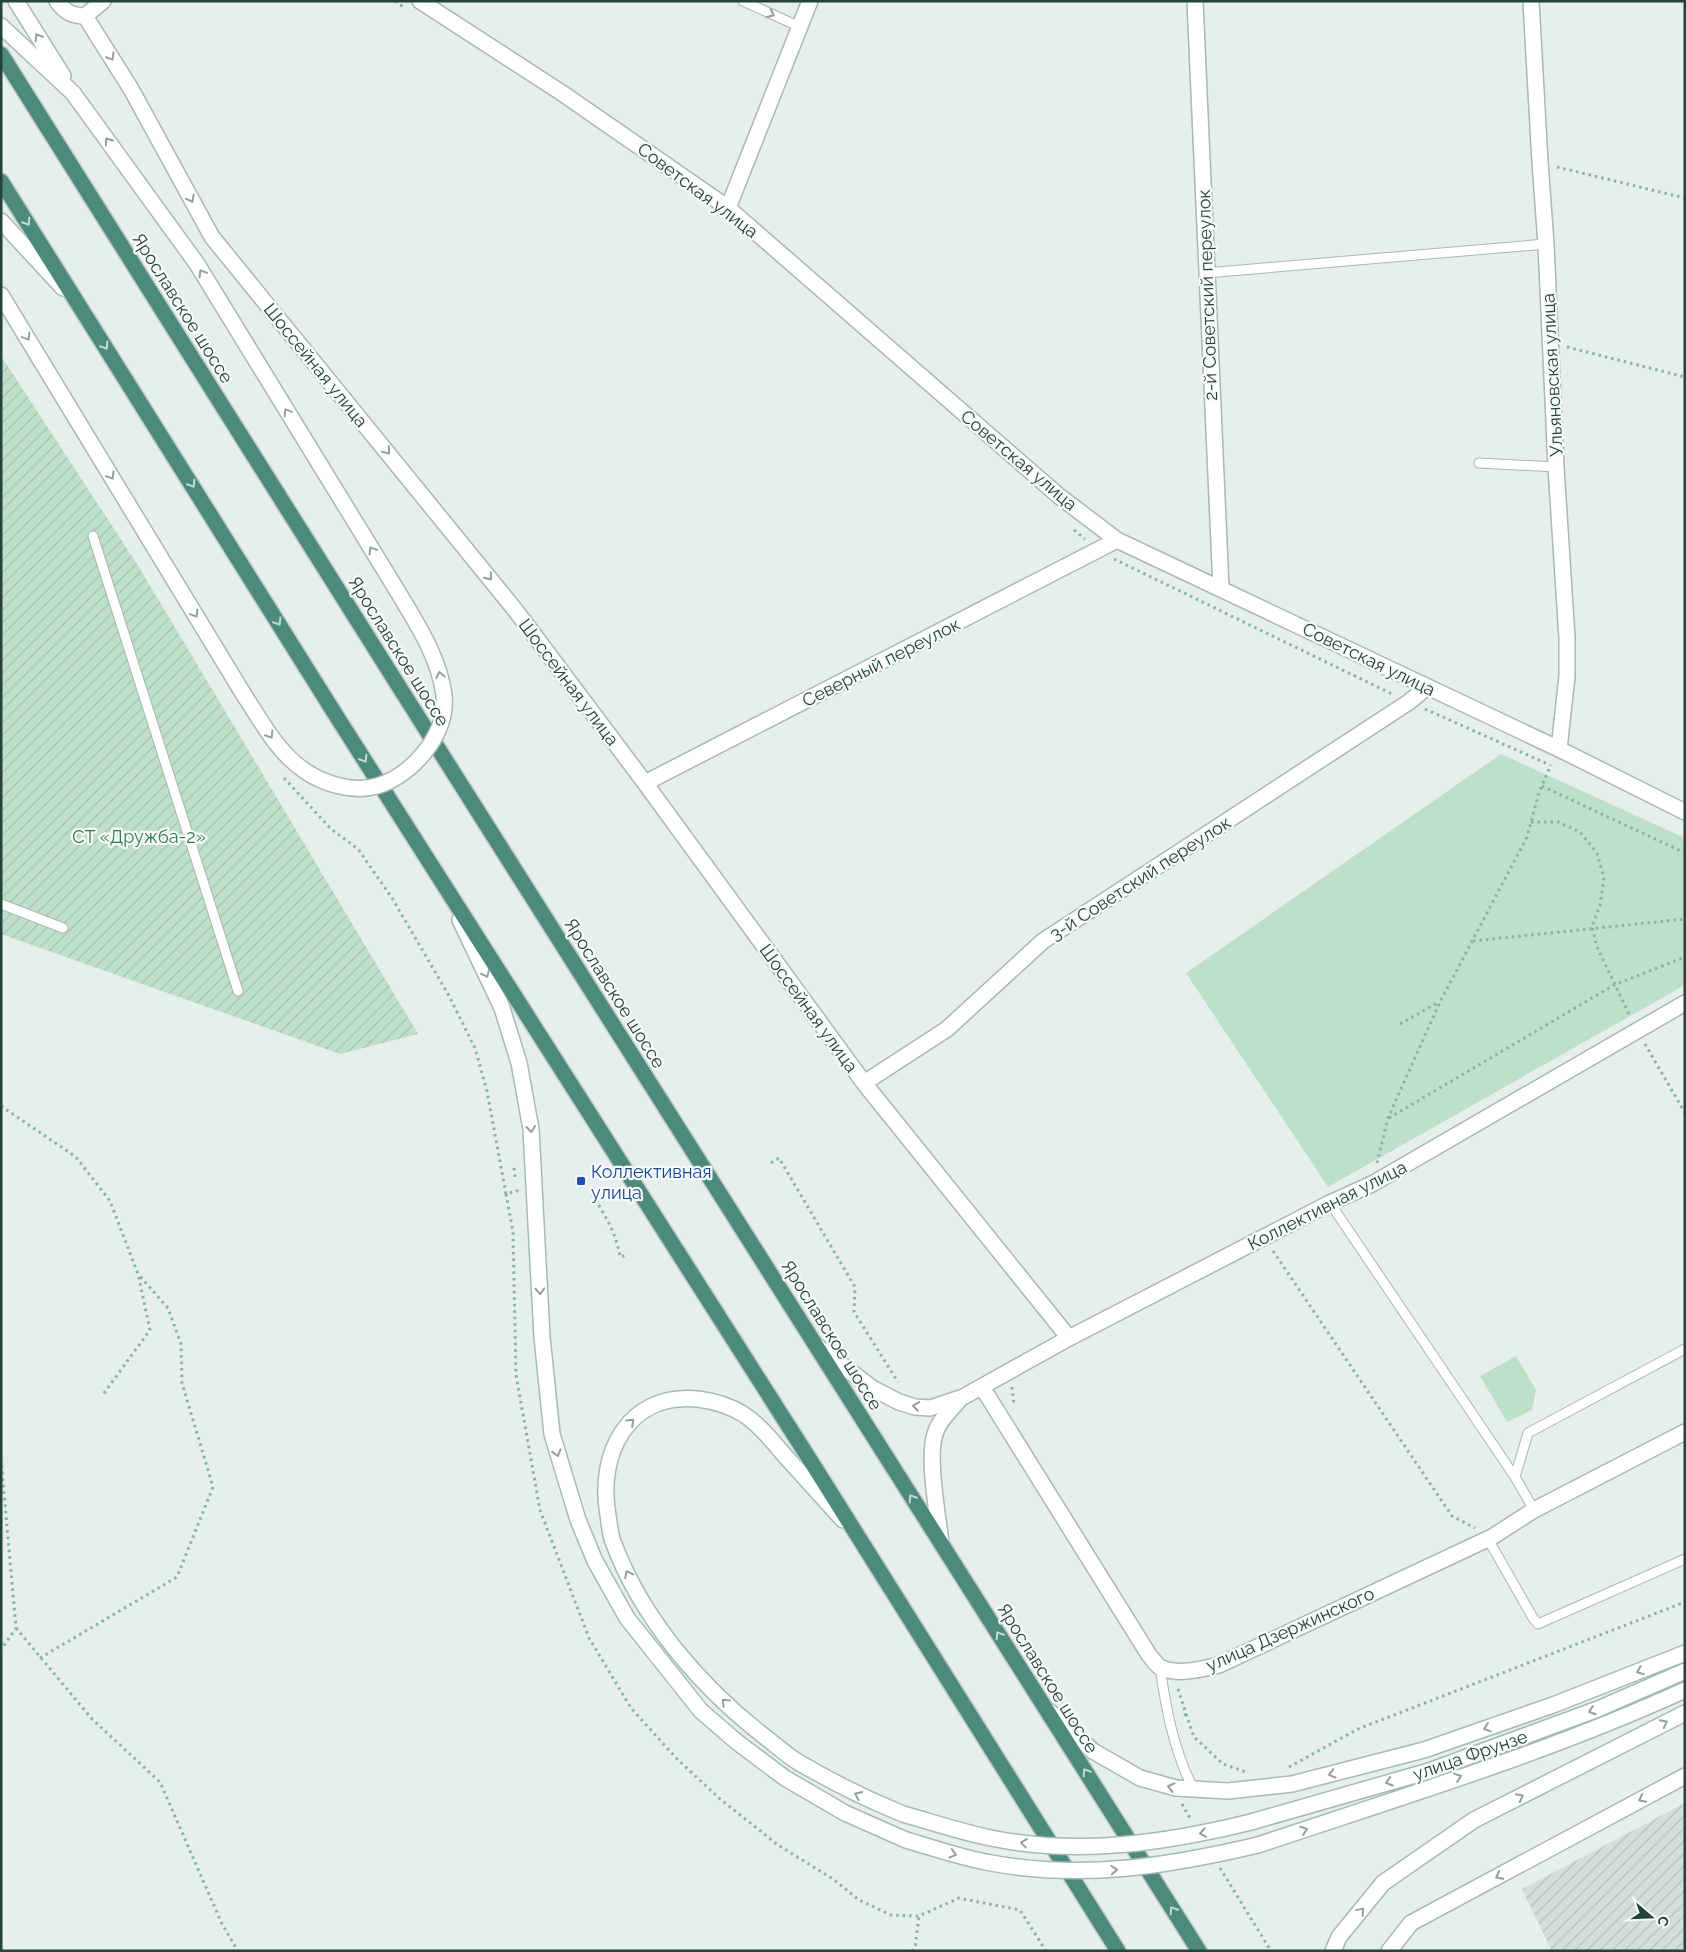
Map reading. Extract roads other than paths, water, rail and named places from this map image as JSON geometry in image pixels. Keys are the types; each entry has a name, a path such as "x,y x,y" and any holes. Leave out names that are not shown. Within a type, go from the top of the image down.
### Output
{"highway":[{"name":"Ярославское шоссе","path":"1,54 1199,1951"},
{"path":"1,181 1118,1951"}],"street":[{"path":"1,295 279,749 305,771 327,782 351,788 376,787 401,775 423,755 440,728 444,697 438,665 398,592 197,264 73,92 16,1"},
{"path":"57,1 64,10 74,16 85,16 103,1"},
{"name":"Советская улица","path":"420,1 562,93 728,208 1059,496 1117,540 1427,688 1560,749 1685,812"},
{"path":"728,208 810,1"},
{"name":"2-й Советский переулок","path":"1195,1 1221,588"},
{"name":"Ульяновская улица","path":"1532,1 1556,467 1567,638 1567,676 1560,749"},
{"name":"Шоссейная улица","path":"85,16 130,89 212,237 516,611 645,783 864,1082 1069,1338"},
{"path":"1,26 73,92"},
{"path":"1,221 80,305"},
{"name":"Северный переулок","path":"645,783 1117,540"},
{"name":"3-й Советский переулок","path":"864,1082 947,1029 1043,941 1409,702 1427,688"},
{"name":"улица Фрунзе","path":"443,882 502,1008 519,1062 531,1129 542,1337 552,1434 578,1520 595,1561 627,1618 700,1711 785,1778 845,1814 906,1840 990,1863 1067,1871 1115,1870 1214,1856 1258,1845 1547,1747 1685,1690"},
{"name":"Коллективная улица","path":"816,1346 872,1388 899,1402 915,1407 930,1408 963,1397 1069,1338 1330,1203 1372,1184 1685,1004"},
{"path":"982,1387 1150,1655 1160,1667"},
{"name":"Коллективная улица","path":"941,1543 931,1452 935,1433 944,1417 963,1397"},
{"name":"улица Фрунзе","path":"859,1538 767,1435 743,1414 713,1401 684,1398 644,1410 627,1425 614,1444 608,1470 605,1498 612,1537 629,1577 645,1607 678,1652 715,1692 748,1724 796,1761 853,1793 903,1814 992,1838 1066,1846 1113,1846 1166,1840 1251,1822 1428,1771 1598,1709 1685,1671"},
{"name":"улица Дзержинского","path":"1160,1667 1177,1671 1195,1671 1219,1665 1490,1538 1534,1510 1685,1432"},
{"path":"1044,1706 1093,1751 1140,1778 1176,1788 1228,1791 1292,1784 1424,1750 1554,1705 1685,1653"},
{"path":"1334,1951 1339,1937 1383,1884 1474,1820 1685,1713"},
{"path":"1389,1951 1411,1923 1685,1776"}],"lane":[{"path":"743,1 800,27"},
{"path":"1206,273 1546,244"},
{"path":"1480,463 1556,467"},
{"path":"92,536 238,991"},
{"path":"1,904 63,928"},
{"path":"1330,1203 1515,1477 1534,1510"},
{"path":"1515,1477 1528,1433 1685,1349"},
{"path":"1490,1538 1538,1624 1685,1559"},
{"path":"1160,1667 1167,1712 1182,1768 1194,1790"}],"place":[{"name":"Коллективная улица","path":"581,1181"}],"park label":[{"name":"СТ «Дружба-2»","path":"139,836"}]}
